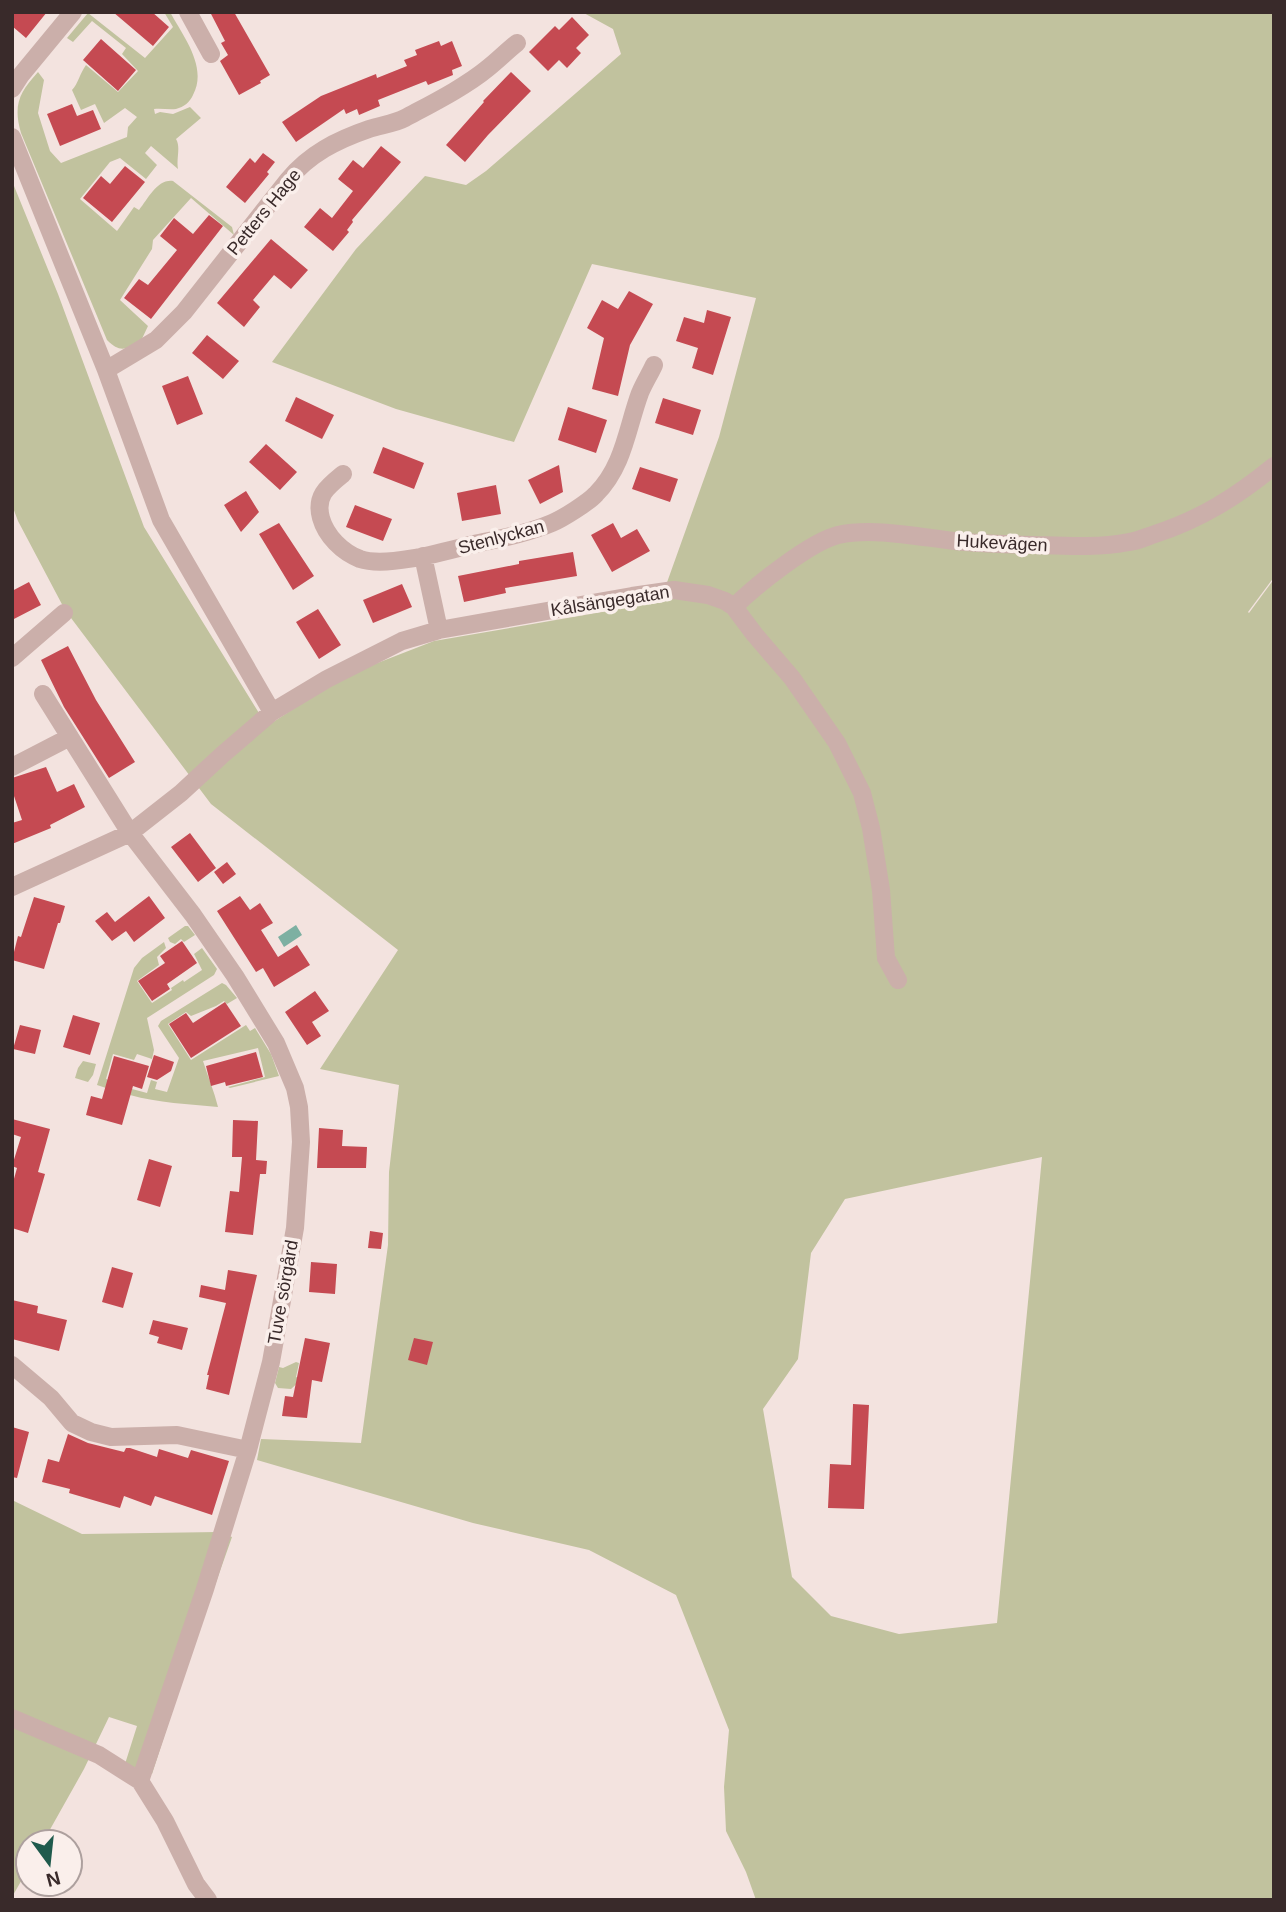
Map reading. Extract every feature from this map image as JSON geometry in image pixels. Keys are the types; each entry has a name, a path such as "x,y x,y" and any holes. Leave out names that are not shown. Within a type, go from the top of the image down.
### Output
{"street":[{"path":"12,89 73,12"},
{"path":"188,12 211,54"},
{"name":"Petters Hage","path":"106,370 156,340 184,312 296,170 314,154 370,128 402,120 487,69 517,43"},
{"path":"12,137 106,370 161,520 272,712"},
{"name":"Stenlyckan","path":"343,474 327,487 318,507 323,526 330,536 341,548 360,559 378,561 423,556 509,537 554,523 595,496 612,475 622,452 640,391 654,365"},
{"name":"Hukevägen","path":"734,607 750,591 801,555 834,536 856,531 989,544 1065,547 1131,542 1183,525 1220,506 1274,466"},
{"path":"423,556 439,630"},
{"name":"Kålsängegatan","path":"12,887 130,833 181,793 272,712 327,678 402,641 439,630 674,590 708,595 734,607"},
{"path":"734,607 792,678 837,743 862,793 871,828 881,890 886,958 898,979"},
{"path":"12,658 64,614"},
{"path":"43,694 130,833"},
{"path":"12,767 70,737"},
{"name":"Tuve sörgård","path":"130,833 193,915 235,976 275,1043 295,1088 301,1142 295,1228 271,1362 248,1450 205,1589 140,1781"},
{"path":"12,1365 51,1398 72,1423 91,1432 111,1437 177,1435 248,1450"},
{"path":"12,1718 99,1755 140,1781 165,1821 196,1884 208,1900"}],"shaded area":[{"path":"164,12 170,12 187,41 198,74 192,98 184,106 176,109 154,109 155,114 173,114 190,107 201,118 176,139 178,169 151,146 145,153 157,165 146,179 120,158 110,162 80,199 117,231 134,207 139,210 158,186 173,181 232,227 234,235 191,198 153,240 152,249 120,300 148,326 140,343 119,348 107,340 21,133 18,107 26,86 38,72 44,80 38,113 50,151 61,163 127,137 128,127 137,117 125,108 104,123 95,104 81,110 72,90 86,65 118,92 138,71 122,54 126,48 92,21 73,42 67,38 88,13 145,58 173,27"},
{"path":"582,12 1274,12 1274,577 1248,612 1274,579 1274,1900 756,1900 726,1831 724,1787 729,1730 676,1595 589,1550 473,1523 257,1460 261,1439 361,1443 388,1245 389,1172 399,1085 320,1069 398,950 211,804 65,610 18,521 12,505 12,181 58,294 144,527 267,726 344,676 434,641 660,602 719,437 756,298 592,264 514,442 396,409 272,362 356,249 425,176 466,185 486,171 621,54 613,29","holes":["1042,1157 997,1623 899,1634 831,1616 792,1577 763,1409 798,1359 811,1253 845,1199"]},
{"path":"296,925 302,935 284,947 278,937"},
{"path":"185,926 195,935 184,942 181,939 175,944 170,942 168,938"},
{"path":"164,942 166,948 157,957 159,965 137,981 152,1003 183,980 184,982 202,970 194,954 202,948 217,969 214,975 147,1018 154,1050 152,1059 137,1054 134,1060 113,1054 106,1079 127,1086 124,1094 97,1085 134,968 142,958"},
{"path":"222,983 237,998 191,1016 186,1012 168,1024 191,1060 246,1025 250,1031 255,1028 271,1054 279,1076 228,1087 265,1077 258,1048 203,1061 218,1107 163,1102 130,1095 132,1089 147,1093 151,1080 157,1082 155,1089 167,1092 179,1058 158,1026 161,1021"},
{"path":"83,1061 96,1064 88,1082 75,1078"},
{"path":"299,1363 296,1377 302,1379 291,1389 278,1388 275,1383 279,1367"},
{"path":"12,1500 82,1534 218,1532 232,1537 152,1774 125,1764 137,1726 109,1717 51,1828 14,1828 12,1897"}],"building":[{"path":"12,12 47,12 26,38 12,26"},
{"path":"113,12 152,12 169,27 153,46"},
{"path":"210,12 234,12 270,75 239,95 220,61 228,55 221,43 225,41"},
{"path":"572,17 589,35 576,48 581,53 567,68 559,60 548,71 529,52 555,26 559,30"},
{"path":"101,39 136,70 118,91 83,60"},
{"path":"439,41 441,46 452,41 462,66 452,70 453,75 428,85 426,81 378,100 380,106 359,115 357,109 346,114 344,109 296,142 282,122 321,96 376,74 377,78 407,66 404,60 417,55 415,50"},
{"path":"511,72 531,91 465,162 446,145"},
{"path":"72,104 77,116 93,110 101,129 60,146 47,114"},
{"path":"381,146 401,162 352,220 347,230 349,232 333,251 304,227 320,208 332,218 353,191 338,179 353,160 363,168"},
{"path":"263,153 275,162 267,172 269,174 245,203 226,187 250,158 255,163"},
{"path":"125,166 145,182 112,222 83,198 101,176 110,184"},
{"path":"209,215 223,226 151,319 124,298 139,279 148,285 177,250 160,236 174,218 193,234"},
{"path":"271,239 308,270 291,289 274,275 253,300 260,307 244,327 217,303"},
{"path":"629,291 653,304 630,345 618,396 592,389 604,338 587,328 602,300 618,309"},
{"path":"707,310 731,317 713,375 692,368 698,348 676,341 684,317 704,323"},
{"path":"207,335 239,361 223,379 192,353"},
{"path":"188,376 203,414 177,425 162,386"},
{"path":"296,397 334,415 322,439 285,421"},
{"path":"663,398 701,410 693,435 655,423"},
{"path":"568,407 607,420 596,453 558,440"},
{"path":"266,444 297,472 280,490 249,462"},
{"path":"383,447 424,463 414,489 373,473"},
{"path":"559,465 563,492 540,504 528,480"},
{"path":"640,467 678,479 670,502 632,489"},
{"path":"496,485 501,514 462,521 457,493"},
{"path":"246,491 259,512 241,532 224,505"},
{"path":"355,505 392,519 383,541 346,527"},
{"path":"279,523 314,576 293,590 259,534"},
{"path":"613,523 621,538 637,529 650,551 612,572 591,535"},
{"path":"573,552 577,576 505,588 506,593 464,602 458,576 519,564 519,561"},
{"path":"29,582 41,605 12,620 12,591"},
{"path":"402,584 412,607 373,623 363,600"},
{"path":"318,609 341,645 319,659 296,622"},
{"path":"68,646 96,700 135,762 109,778 64,707 41,660"},
{"path":"46,767 57,792 74,784 85,807 50,825 51,828 12,844 12,823 22,820 12,790 12,778"},
{"path":"190,833 216,868 198,882 171,847"},
{"path":"227,862 236,874 223,884 214,872"},
{"path":"149,896 165,918 134,942 126,931 112,941 95,921 107,912 115,922"},
{"path":"240,896 250,910 260,903 273,923 261,930 278,957 297,945 310,965 274,987 263,968 256,972 217,911"},
{"path":"34,897 65,906 44,969 12,960 18,936 21,937"},
{"path":"182,941 197,963 167,984 170,989 152,1001 138,981 165,963 160,956"},
{"path":"315,991 329,1011 312,1022 321,1036 307,1045 285,1012"},
{"path":"225,1002 241,1026 191,1058 169,1024 186,1013 193,1023"},
{"path":"73,1015 100,1023 90,1055 63,1047"},
{"path":"20,1025 41,1030 35,1054 13,1049"},
{"path":"256,1052 263,1077 226,1086 225,1082 211,1086 206,1066"},
{"path":"154,1055 174,1062 171,1071 157,1080 147,1077"},
{"path":"114,1056 149,1066 142,1089 133,1086 122,1125 86,1115 91,1096 102,1099"},
{"path":"12,1119 50,1129 38,1172 45,1174 28,1233 12,1228 12,1186 17,1168 12,1166 21,1137 12,1134"},
{"path":"233,1120 258,1121 256,1160 267,1161 266,1174 260,1174 253,1235 225,1232 230,1191 239,1192 242,1157 232,1157"},
{"path":"319,1128 343,1130 342,1146 367,1147 366,1168 317,1168"},
{"path":"149,1159 172,1166 160,1207 137,1200"},
{"path":"370,1231 383,1233 381,1249 368,1248"},
{"path":"311,1262 337,1264 335,1294 309,1292"},
{"path":"112,1267 133,1273 123,1308 102,1302"},
{"path":"228,1270 257,1275 229,1395 206,1389 207,1375 226,1303 199,1297 201,1285 225,1290"},
{"path":"12,1300 38,1306 37,1313 67,1320 59,1351 12,1339"},
{"path":"153,1320 188,1328 182,1350 157,1343 159,1337 149,1334"},
{"path":"305,1338 330,1343 322,1382 312,1380 307,1418 282,1416 285,1396 293,1397"},
{"path":"414,1338 433,1342 427,1365 408,1360"},
{"path":"853,1404 869,1405 864,1509 828,1508 830,1464 851,1465"},
{"path":"12,1427 29,1432 17,1478 12,1477"},
{"path":"68,1434 88,1443 124,1452 126,1448 130,1448 157,1457 159,1449 188,1458 191,1450 229,1461 212,1515 155,1496 151,1506 124,1496 120,1508 69,1493 70,1489 42,1482 48,1459 59,1462"}]}
